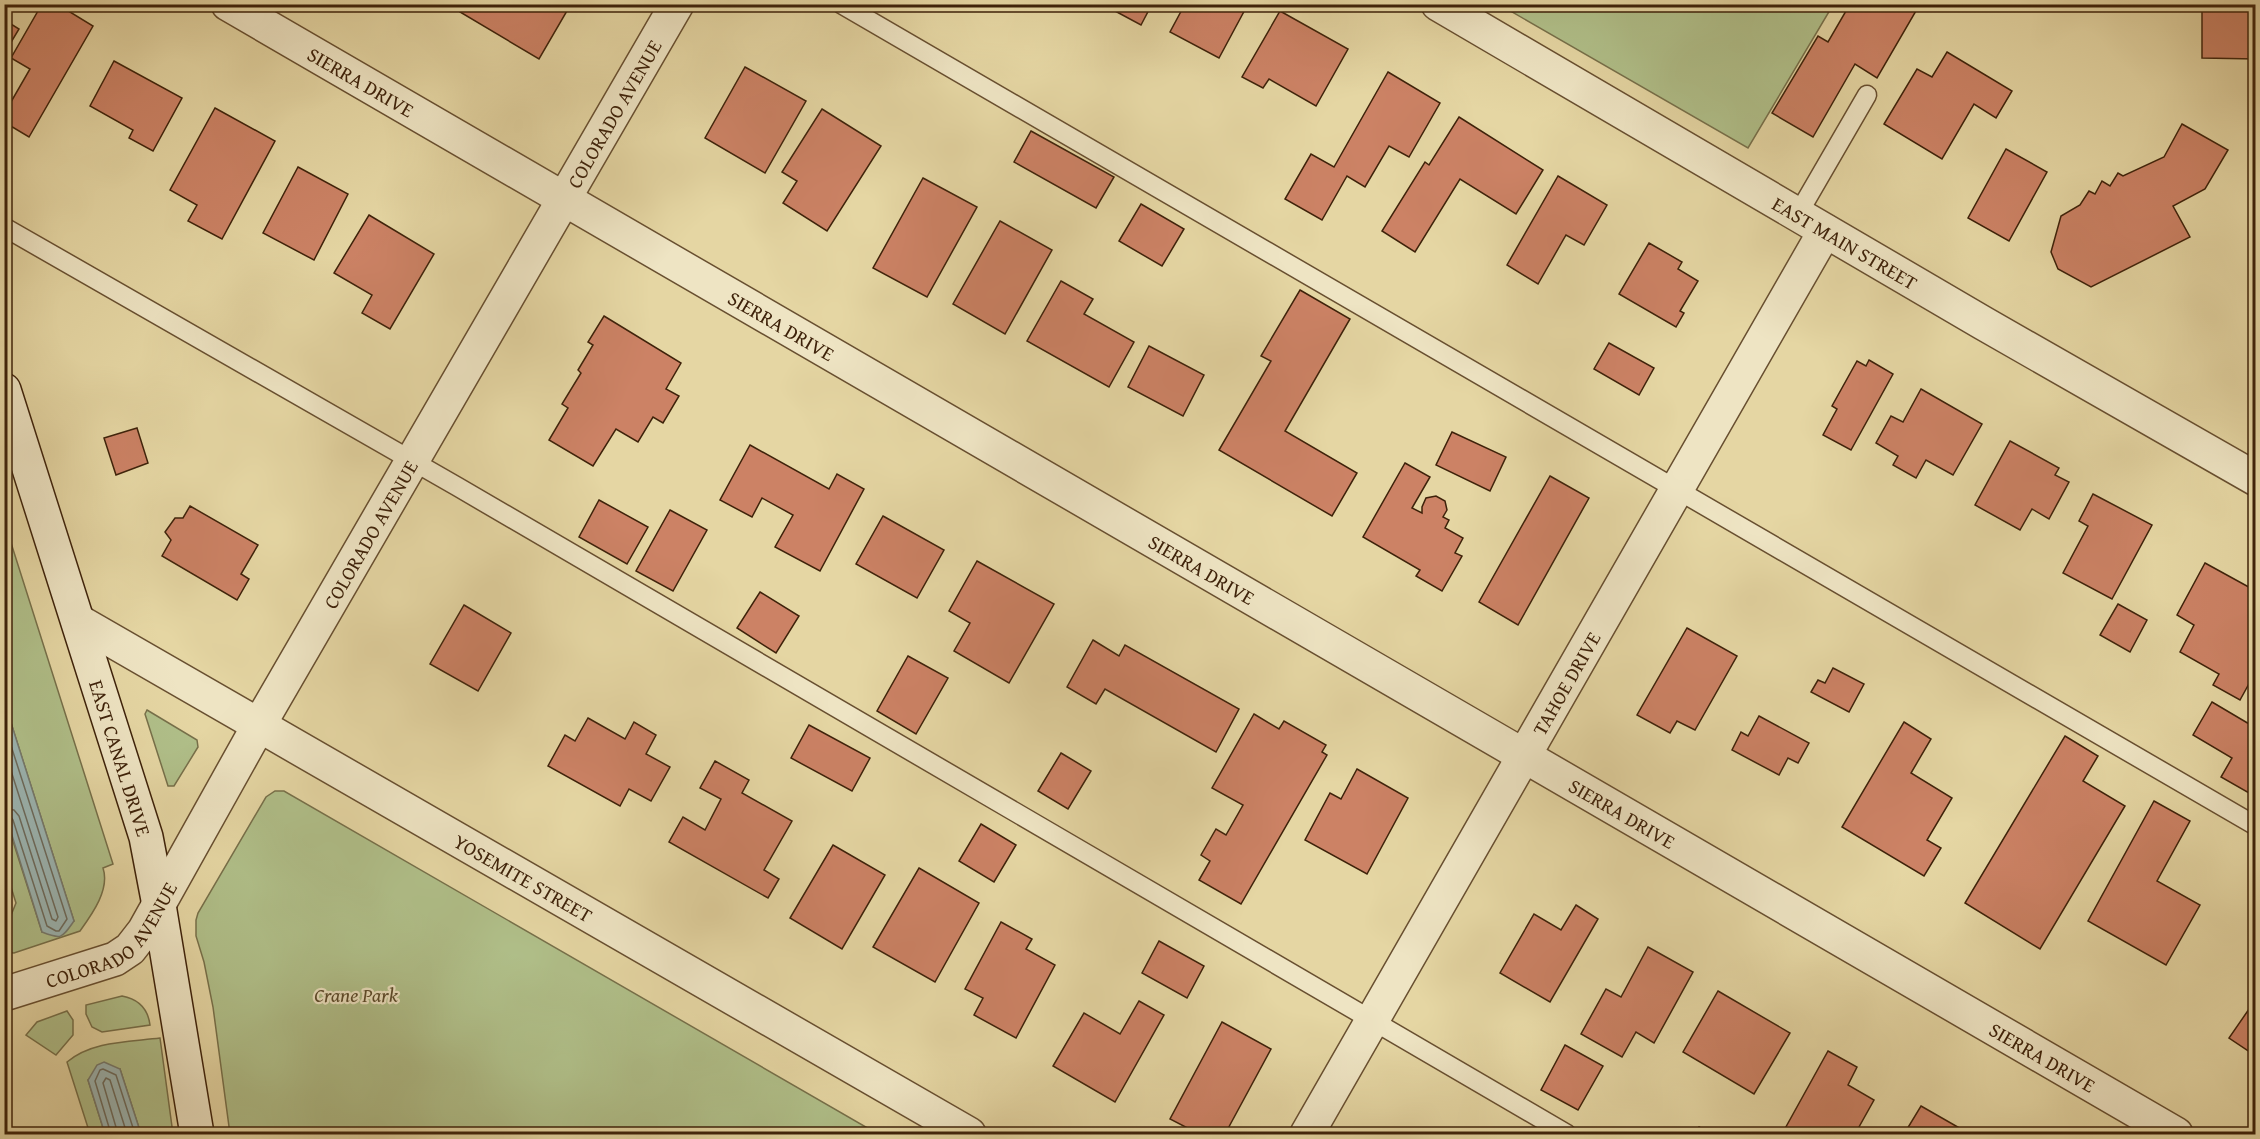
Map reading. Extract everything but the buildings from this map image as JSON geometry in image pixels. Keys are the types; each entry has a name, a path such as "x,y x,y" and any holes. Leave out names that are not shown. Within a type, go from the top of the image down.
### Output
{"street":[{"name":"SIERRA DRIVE","path":"228,4 2176,1134"},
{"name":"COLORADO AVENUE","path":"4,994 115,959 138,941 259,725 677,4"},
{"name":"EAST MAIN STREET","path":"1438,4 1825,231 2256,479"},
{"name":"TAHOE DRIVE","path":"1307,1134 1825,231"},
{"name":"EAST CANAL DRIVE","path":"4,390 146,837 196,1134"},
{"name":"YOSEMITE STREET","path":"78,621 969,1134"}],"lane":[{"path":"841,4 2256,826"},
{"path":"1798,214 1867,95"},
{"path":"4,227 413,461 1568,1134"}],"green space":[{"path":"1500,5 1833,5 1748,148"},
{"path":"5,524 113,864 103,868 105,876 99,901 80,931 14,953 5,952 5,930 16,903 5,868 4,813 42,932 74,921 5,704"},
{"path":"147,710 197,740 198,747 174,786 168,786 145,714"},
{"name":"Crane Park","path":"275,791 284,791 878,1134 230,1134 213,1007 196,936 196,920 266,797"},
{"path":"122,996 141,1006 147,1014 150,1025 102,1032 92,1027 86,1014 86,1005"},
{"path":"67,1011 73,1020 73,1035 56,1055 26,1035 37,1022"},
{"path":"160,1038 173,1134 141,1134 120,1069 88,1080 105,1134 90,1134 67,1062 99,1046"}],"water":[{"path":"5,704 74,921 64,934 58,937 42,932 5,813"},
{"path":"104,1062 120,1069 141,1134 105,1134 88,1080 97,1065"}]}
